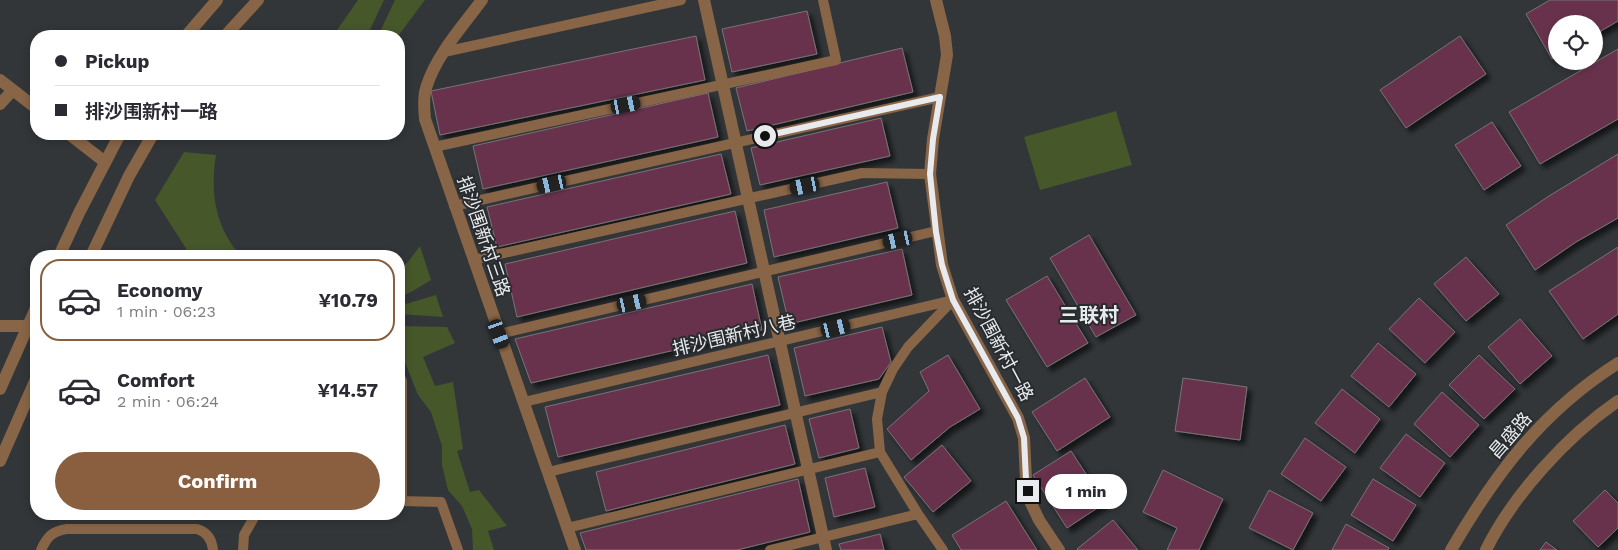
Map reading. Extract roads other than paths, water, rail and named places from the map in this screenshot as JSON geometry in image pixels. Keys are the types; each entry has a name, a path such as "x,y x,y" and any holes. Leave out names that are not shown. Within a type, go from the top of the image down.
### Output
{"street":[{"path":"191,30 217,0"},
{"path":"230,30 258,0"},
{"name":"排沙围新村三路","path":"482,0 444,52 434,70 426,88 424,119 575,550"},
{"path":"704,0 825,544"},
{"name":"排沙围新村一路","path":"936,0 945,36 947,55 933,139 930,174 936,232 942,265 953,300 1018,418 1024,438 1026,480 1030,502 1039,520 1060,550"},
{"path":"0,80 30,103"},
{"path":"0,104 13,90"},
{"path":"76,140 104,162"},
{"path":"62,250 117,140"},
{"path":"94,250 150,140"},
{"path":"0,389 30,322"},
{"path":"0,326 28,326"},
{"name":"昌盛路","path":"1451,550 1483,497 1523,445 1569,399 1594,378 1618,363"},
{"path":"0,461 30,393"},
{"path":"1486,550 1508,513 1550,460 1576,433 1618,401"}],"lane":[{"path":"444,52 681,0"},
{"path":"434,147 836,60 823,0"},
{"path":"454,206 940,97"},
{"path":"473,260 862,173 930,174"},
{"path":"499,334 936,232"},
{"path":"943,550 918,514 880,452 877,418 882,392 893,369 908,347 953,300"},
{"name":"排沙围新村八巷","path":"524,402 953,300"},
{"path":"548,472 882,392"},
{"path":"567,528 880,452"},
{"path":"405,502 441,502 458,550"},
{"path":"770,550 825,544 918,514"},
{"path":"243,550 244,535 253,520"},
{"path":"41,550 49,536 54,532 67,529 197,529 204,531 208,535 213,550"}],"district":[{"name":"三联村","path":"1089,315"}]}
